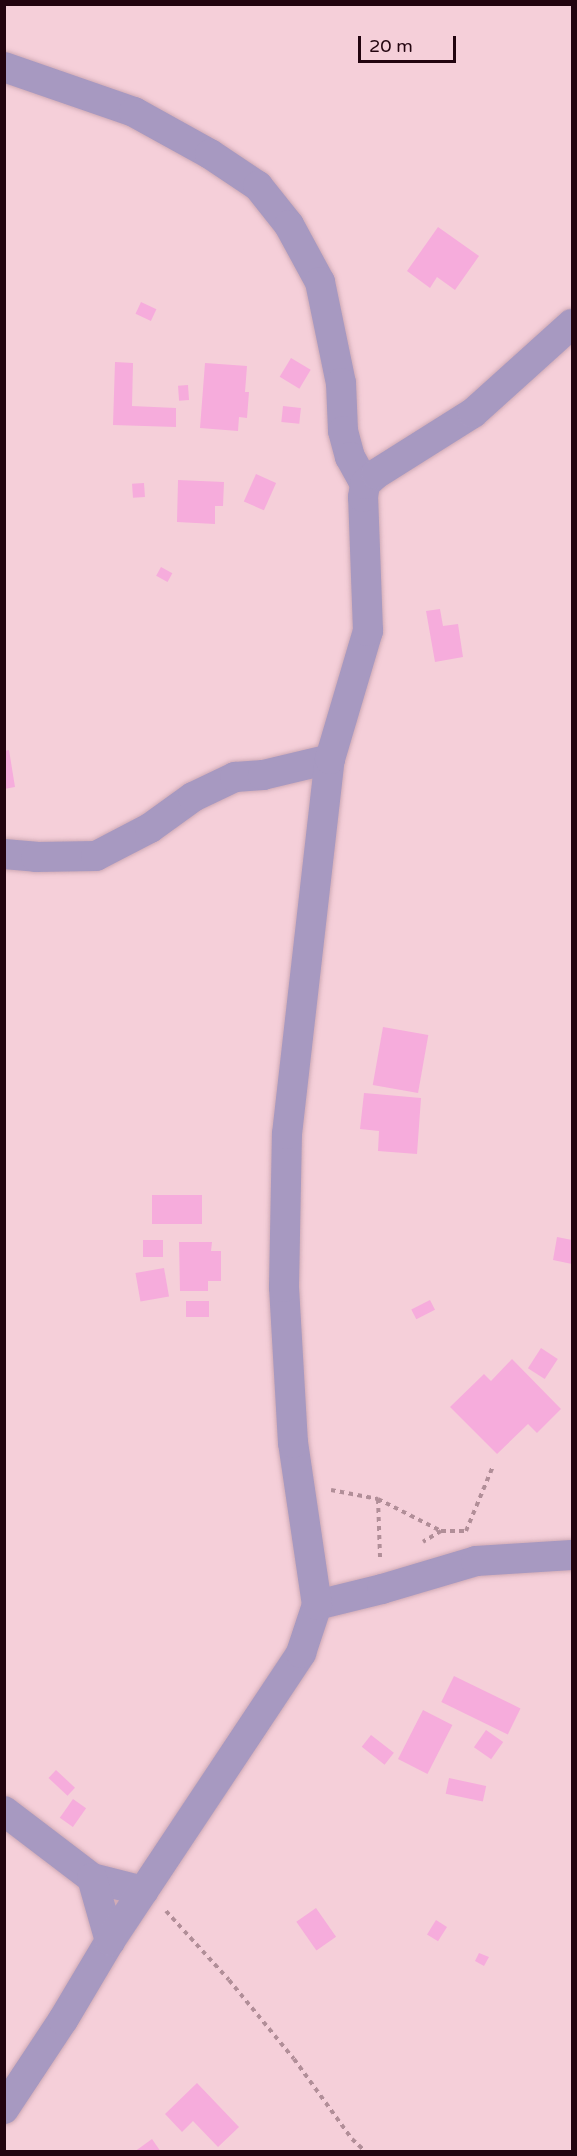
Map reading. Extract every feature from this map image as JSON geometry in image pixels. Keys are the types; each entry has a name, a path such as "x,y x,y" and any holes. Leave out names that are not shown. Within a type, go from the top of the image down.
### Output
{"street":[{"path":"4,67 134,112 210,154 258,186 290,225 320,282 340,383 343,431 351,457 365,484 363,497 368,631 330,759 286,1134 284,1287 292,1443 317,1605 302,1653 110,1941 63,2020 4,2109"},
{"path":"365,484 376,474 473,412 573,324"},
{"path":"4,854 36,858 96,856 150,828 193,797 235,777 263,775 330,759"},
{"path":"317,1605 382,1589 476,1561 573,1555"},
{"path":"4,1811 92,1878 143,1891"},
{"path":"92,1878 110,1941"}],"path":[{"path":"298,1483 378,1499 441,1531 466,1531 493,1466"},
{"path":"378,1499 381,1567"},
{"path":"421,1543 441,1531"},
{"path":"143,1891 174,1917 229,1980 294,2059 352,2139 366,2151"}],"building":[{"path":"438,227 479,256 455,290 437,277 430,288 407,271"},
{"path":"141,302 156,309 151,321 136,314"},
{"path":"291,358 311,370 299,389 280,377"},
{"path":"115,362 133,363 132,406 176,408 176,427 113,425"},
{"path":"205,363 247,366 245,392 249,392 247,418 239,417 238,431 200,428"},
{"path":"188,385 189,400 179,401 178,386"},
{"path":"283,406 301,408 299,424 281,422"},
{"path":"256,474 276,483 264,510 244,501"},
{"path":"178,480 224,482 223,506 215,506 215,524 177,522"},
{"path":"144,483 145,497 133,498 132,484"},
{"path":"161,567 172,573 168,582 156,576"},
{"path":"440,609 443,626 458,624 463,657 435,662 426,611"},
{"path":"9,750 15,787 4,789 4,751"},
{"path":"383,1027 428,1035 418,1093 373,1085"},
{"path":"364,1093 421,1098 417,1154 378,1151 379,1131 360,1129"},
{"path":"152,1195 202,1195 202,1224 152,1224"},
{"path":"557,1237 572,1240 572,1264 553,1260"},
{"path":"143,1240 163,1240 163,1257 143,1257"},
{"path":"179,1242 212,1242 211,1251 221,1251 221,1281 208,1281 208,1291 180,1291"},
{"path":"164,1268 169,1297 140,1302 135,1273"},
{"path":"430,1300 435,1310 416,1319 411,1310"},
{"path":"186,1301 209,1301 209,1317 186,1317"},
{"path":"541,1348 558,1359 545,1379 528,1368"},
{"path":"512,1359 561,1409 537,1433 528,1424 497,1454 450,1407 484,1374 491,1381"},
{"path":"454,1676 521,1708 508,1735 441,1702"},
{"path":"423,1710 452,1725 427,1774 398,1759"},
{"path":"486,1730 503,1742 491,1759 474,1747"},
{"path":"371,1735 394,1753 385,1765 362,1747"},
{"path":"56,1770 75,1788 68,1796 48,1778"},
{"path":"449,1778 486,1786 483,1802 446,1794"},
{"path":"73,1799 86,1808 73,1827 60,1818"},
{"path":"316,1908 336,1937 316,1950 296,1922"},
{"path":"436,1920 447,1927 438,1941 427,1934"},
{"path":"479,1953 489,1957 484,1966 475,1961"},
{"path":"197,2083 239,2127 218,2147 193,2121 182,2132 165,2114"},
{"path":"152,2139 161,2152 134,2152"}]}
